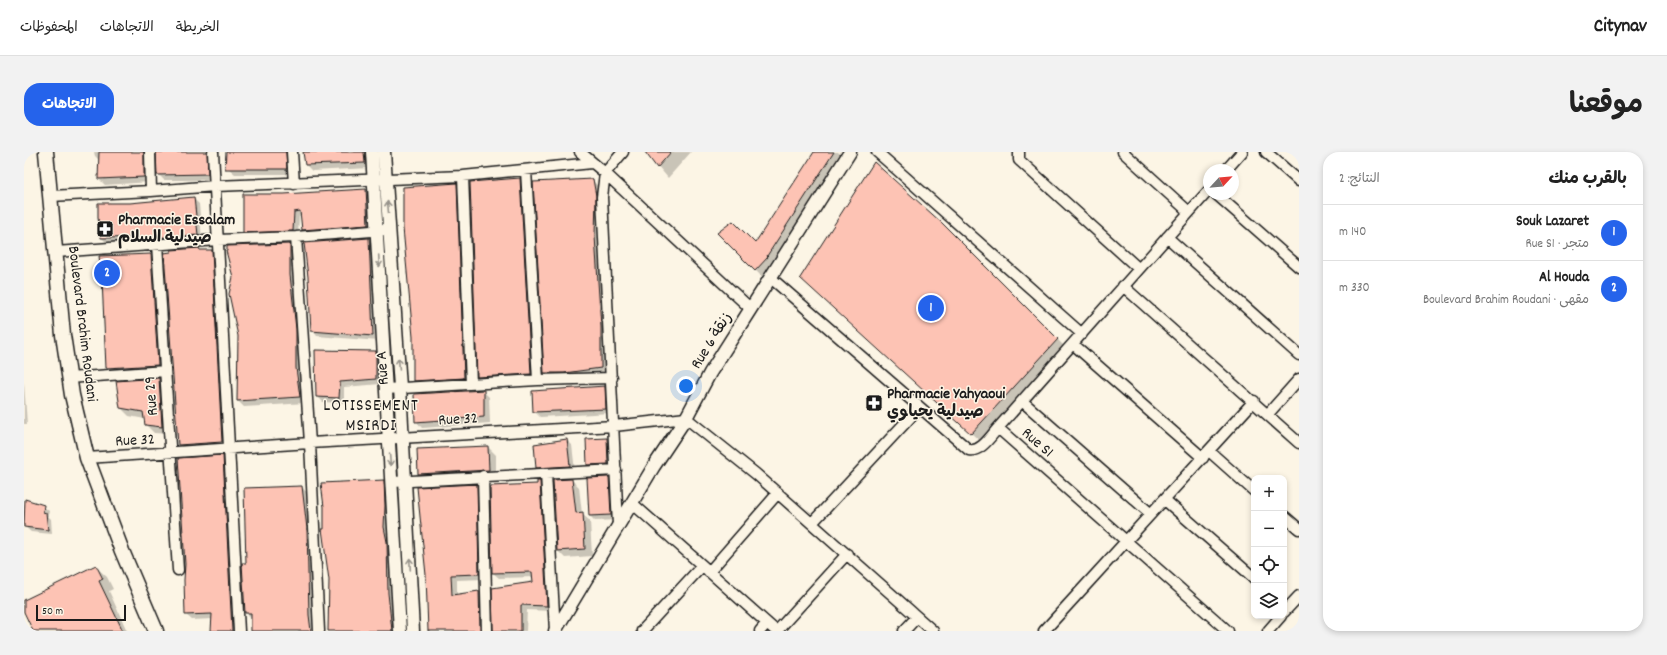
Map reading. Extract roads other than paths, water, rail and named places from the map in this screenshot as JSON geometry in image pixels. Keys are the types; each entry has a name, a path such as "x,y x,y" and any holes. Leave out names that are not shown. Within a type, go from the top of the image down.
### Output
{"main road":[{"name":"Boulevard Brahim Roudani","path":"46,152 69,378 87,458 122,551 156,631"}],"street":[{"path":"150,152 151,191"},
{"path":"212,152 239,631"},
{"path":"292,152 294,184"},
{"name":"Rue A","path":"372,152 400,631"},
{"name":"Rue A","path":"384,152 406,481 413,631"},
{"path":"580,152 605,173 750,310"},
{"path":"618,525 602,197 605,173 623,152"},
{"name":"Rue 6 زنقة","path":"555,631 654,466 686,418 710,373 850,152"},
{"path":"877,152 1082,334"},
{"path":"1019,152 1019,160 1139,269"},
{"path":"1123,152 1189,212"},
{"path":"1231,164 1242,152"},
{"path":"1266,152 1299,181"},
{"path":"50,196 215,186 463,176 592,163"},
{"path":"526,170 538,380"},
{"path":"463,176 471,384"},
{"path":"998,428 1203,197"},
{"path":"1223,200 1299,267"},
{"path":"56,252 218,240 296,237 390,229"},
{"path":"1167,236 1299,355"},
{"path":"296,237 310,443 319,631"},
{"name":"Rue 29","path":"157,244 178,570"},
{"name":"Rue S1","path":"771,278 969,450 974,451 979,448 998,428 1228,631"},
{"path":"1123,286 1254,401 1299,443"},
{"path":"1073,344 1206,455 1251,489"},
{"path":"69,378 165,372"},
{"path":"386,388 538,380 612,378"},
{"path":"1268,414 1299,379"},
{"path":"1022,401 1151,514"},
{"path":"1044,631 1254,401"},
{"path":"812,523 919,408"},
{"path":"686,418 756,474 933,631"},
{"name":"Rue 32","path":"87,458 170,454 310,443 614,426 686,418"},
{"path":"392,482 616,470"},
{"path":"546,474 555,631"},
{"path":"483,476 487,631"},
{"path":"642,631 705,569 778,493"},
{"path":"1165,500 1251,575"},
{"path":"632,503 777,631 847,554"},
{"path":"1287,519 1299,529"},
{"path":"397,584 410,582"},
{"path":"1287,607 1299,596"},
{"path":"904,631 917,617"},
{"path":"1268,631 1277,619"},
{"path":"760,631 767,623"}],"place":[{"name":"Pharmacie Essalam صيدلية السلام","path":"105,229"},
{"name":"Al Houda","path":"107,273"},
{"name":"Souk Lazaret","path":"931,308"},
{"name":"Pharmacie Yahyaoui صيدلية يحياوي","path":"874,403"}],"district":[{"name":"LOTISSEMENT MSIRDI","path":"371,417"}]}
